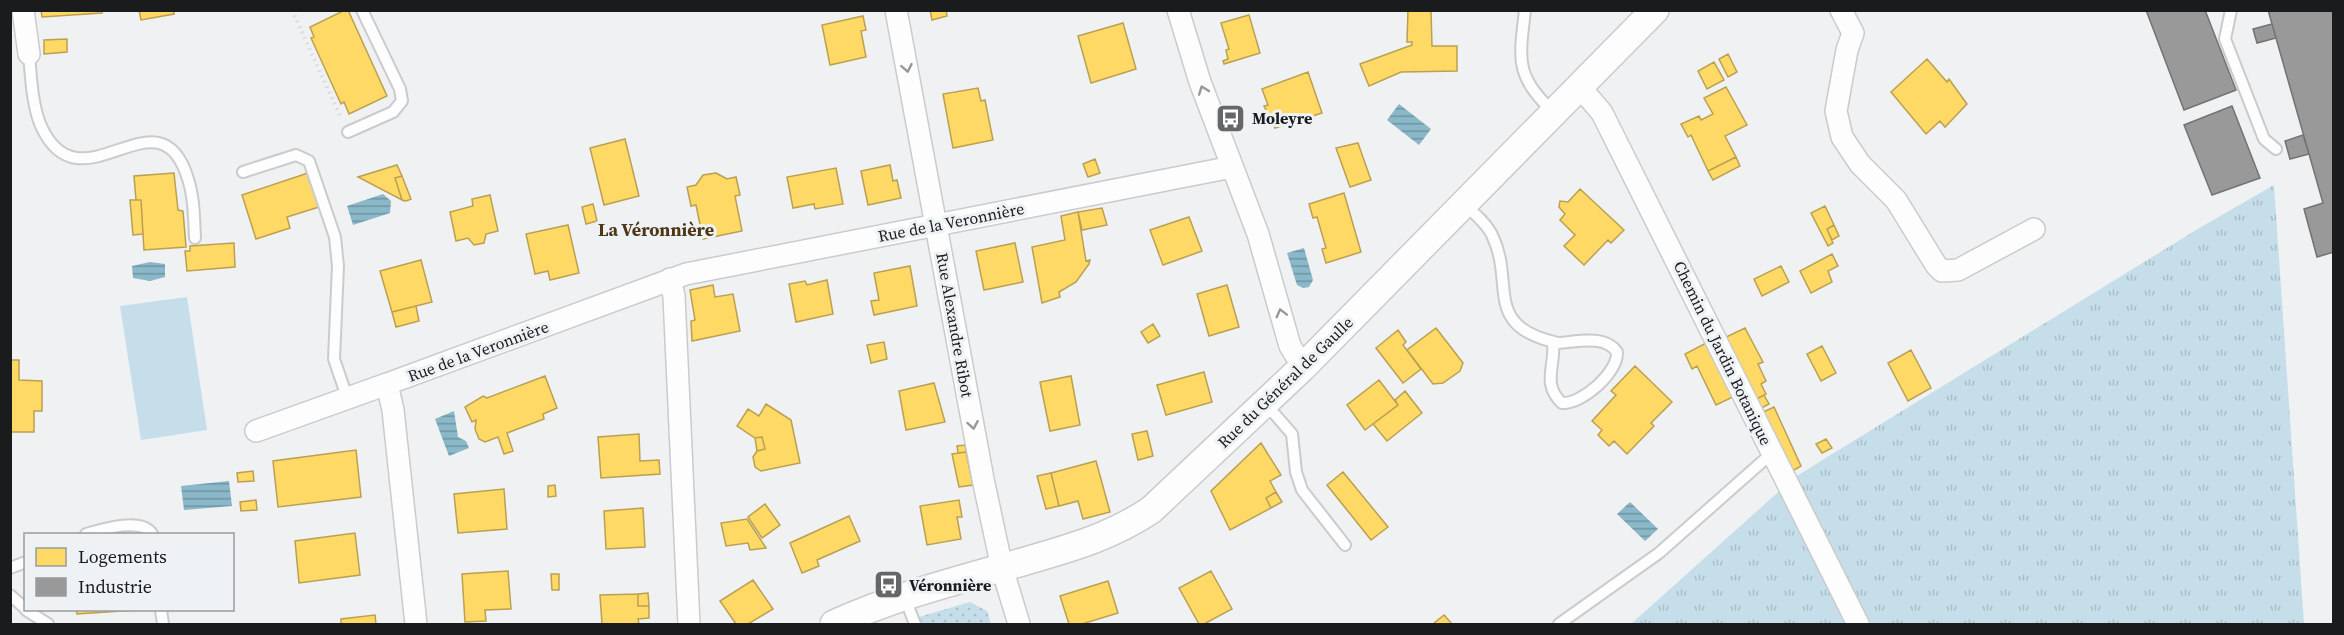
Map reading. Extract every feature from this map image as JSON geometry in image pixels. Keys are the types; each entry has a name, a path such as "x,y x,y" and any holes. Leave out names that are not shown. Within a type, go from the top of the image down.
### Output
{"street":[{"path":"23,10 29,54"},
{"name":"Rue Alexandre Ribot","path":"896,10 1002,568 1018,624"},
{"path":"1178,10 1200,82 1258,234 1290,346 1303,367"},
{"name":"Rue du Général de Gaulle","path":"834,624 904,596 1002,568 1122,529 1151,510 1303,367 1655,10"},
{"path":"1841,10 1853,33 1847,50 1836,111 1842,137 1860,164 1896,200 1941,271 1958,270 2034,229"},
{"name":"Chemin du Jardin Botanique","path":"1580,87 1602,113 1858,624"},
{"name":"Rue de la Veronnière","path":"256,431 670,279 936,224 1232,167"},
{"path":"670,279 674,296 689,624"},
{"name":"Rue de la Veronnière","path":"387,384 393,410 416,624"}],"lane":[{"path":"348,132 393,112 402,100 400,89 362,10"},
{"path":"1525,10 1520,47 1524,75 1529,87 1554,113"},
{"path":"2232,10 2225,39 2264,139 2276,148"},
{"path":"29,54 40,124 51,141 65,154 92,159 144,141 159,142 170,147 184,168 190,185 195,238"},
{"path":"243,172 296,155 309,160 334,237 338,266 334,359 347,397"},
{"path":"1464,204 1492,235 1506,304 1512,319 1523,331 1553,342 1602,341 1612,345 1617,358 1614,367 1581,399 1572,404 1562,403 1550,388 1549,368 1553,342"},
{"path":"1264,403 1292,434 1296,472 1302,490 1345,545"},
{"path":"1559,624 1659,553 1772,453"},
{"path":"90,533 109,528 142,526 149,528 152,533"},
{"path":"10,595 24,607"},
{"path":"904,596 915,624"},
{"path":"29,611 48,624"}],"path":[{"path":"292,10 348,132"}],"green space":[{"path":"2274,185 2304,624 1631,624 1795,477 2201,227"},
{"path":"187,297 207,430 141,440 120,306"},
{"path":"970,602 987,611 991,624 923,624 919,617"}],"water":[{"path":"1399,104 1431,129 1419,145 1387,120"},
{"path":"383,194 391,201 390,213 353,225 347,206"},
{"path":"1304,248 1313,280 1309,287 1303,288 1297,285 1287,253"},
{"path":"150,262 165,264 165,277 150,281 133,278 132,266"},
{"path":"454,411 458,437 466,441 469,448 449,456 435,419"},
{"path":"229,481 232,506 184,510 181,486"},
{"path":"1630,502 1658,529 1645,541 1617,514"}],"building: Logements":[{"path":"41,10 102,10 102,13 42,17"},
{"path":"139,10 174,10 174,14 141,20"},
{"path":"348,10 387,96 349,114 344,102 341,104 311,38 314,37 310,27"},
{"path":"930,10 946,10 947,16 932,20"},
{"path":"1408,10 1431,10 1432,46 1457,46 1457,71 1401,72 1369,86 1360,64 1412,45 1412,42 1407,42"},
{"path":"1249,15 1260,53 1224,64 1223,61 1228,59 1226,50 1229,49 1221,23"},
{"path":"863,16 866,30 861,31 866,57 830,65 822,25"},
{"path":"1123,23 1136,69 1091,83 1078,36"},
{"path":"67,39 67,52 44,54 44,40"},
{"path":"1728,54 1737,72 1728,77 1719,59"},
{"path":"1927,59 1947,82 1949,79 1967,104 1945,127 1940,121 1926,134 1891,92"},
{"path":"1714,62 1724,80 1707,89 1698,71"},
{"path":"1308,72 1322,113 1275,128 1264,106 1268,105 1262,89"},
{"path":"1726,87 1747,125 1725,136 1736,157 1708,171 1691,135 1688,137 1681,124 1699,116 1701,120 1713,114 1704,98"},
{"path":"978,88 981,101 985,100 993,140 953,148 943,94"},
{"path":"625,139 639,196 604,205 590,148"},
{"path":"1358,143 1371,180 1350,187 1336,148"},
{"path":"1736,157 1740,166 1713,180 1708,171"},
{"path":"1095,159 1100,173 1088,177 1083,164"},
{"path":"397,165 402,176 395,178 402,200 358,177"},
{"path":"890,165 893,181 897,180 901,198 868,205 861,171"},
{"path":"836,168 843,204 815,209 814,204 793,208 787,177"},
{"path":"174,173 178,210 183,211 186,247 144,250 141,200 136,200 134,176"},
{"path":"308,173 319,207 287,217 290,228 256,239 242,195"},
{"path":"716,173 727,179 736,177 740,195 735,196 742,231 703,239 696,205 691,206 687,187 696,185 703,175"},
{"path":"402,176 411,199 406,201 402,200 395,178"},
{"path":"1580,189 1624,230 1611,243 1608,240 1584,265 1564,246 1575,235 1560,220 1565,214 1559,207 1560,201 1568,202"},
{"path":"1344,193 1361,252 1326,263 1322,249 1326,248 1317,217 1313,218 1309,204"},
{"path":"490,195 498,231 486,234 484,243 474,245 468,238 456,241 450,212 473,206 472,199"},
{"path":"130,200 141,200 143,234 133,235"},
{"path":"593,204 597,221 586,224 582,207"},
{"path":"1825,206 1834,225 1827,229 1833,243 1828,246 1811,213"},
{"path":"1102,208 1107,225 1082,230 1078,212"},
{"path":"1078,212 1086,261 1090,260 1089,264 1076,282 1059,292 1060,297 1042,303 1032,247 1065,240 1061,216"},
{"path":"1189,217 1202,251 1163,265 1150,230"},
{"path":"568,225 579,273 550,280 548,271 535,274 526,234"},
{"path":"1834,225 1839,236 1832,240 1827,229"},
{"path":"234,243 235,267 187,271 185,251 190,251 190,246"},
{"path":"1015,243 1023,282 984,290 976,251"},
{"path":"1832,254 1838,266 1828,271 1832,282 1811,293 1800,271"},
{"path":"421,260 432,302 392,312 380,271"},
{"path":"910,266 917,306 874,315 871,301 879,300 874,273"},
{"path":"1781,266 1789,282 1762,296 1754,279"},
{"path":"827,280 833,314 796,322 789,284 805,281 807,285"},
{"path":"713,285 715,297 733,294 740,331 692,341 691,321 695,320 690,290"},
{"path":"1227,285 1239,327 1209,336 1197,294"},
{"path":"416,306 419,321 396,327 392,312"},
{"path":"1153,324 1160,336 1148,343 1141,332"},
{"path":"1436,328 1463,363 1460,371 1443,383 1433,384 1407,350"},
{"path":"1745,328 1763,362 1758,364 1766,381 1761,384 1766,394 1755,400 1724,338"},
{"path":"1398,330 1406,342 1403,345 1421,369 1403,383 1376,348"},
{"path":"884,342 887,359 871,363 867,345"},
{"path":"1708,342 1735,396 1716,405 1697,366 1692,369 1685,354"},
{"path":"1822,346 1836,373 1821,381 1807,354"},
{"path":"1911,350 1931,388 1908,401 1888,363"},
{"path":"10,360 19,360 19,380 42,381 42,411 34,411 34,432 10,432"},
{"path":"1635,366 1672,402 1651,423 1654,426 1627,454 1614,441 1609,446 1598,435 1602,430 1592,421 1616,395 1611,391"},
{"path":"1204,372 1212,402 1166,415 1157,385"},
{"path":"545,376 557,408 543,414 544,419 507,433 513,451 504,454 498,437 485,442 479,439 475,429 476,420 472,422 465,407 483,396 487,398"},
{"path":"1071,376 1080,425 1050,431 1040,382"},
{"path":"1379,380 1398,405 1365,430 1347,405"},
{"path":"934,383 945,422 906,430 899,391"},
{"path":"1405,391 1422,413 1387,441 1373,424 1398,405 1395,400"},
{"path":"1764,395 1769,404 1760,409 1755,400"},
{"path":"766,404 791,420 800,463 761,471 755,467 753,457 757,451 765,449 762,437 755,438 737,426 748,409 759,416"},
{"path":"1774,407 1801,466 1791,472 1761,413"},
{"path":"1147,431 1153,456 1138,460 1132,434"},
{"path":"639,434 640,461 659,460 660,474 601,478 598,437"},
{"path":"762,437 765,449 757,451 755,438"},
{"path":"1826,439 1832,448 1822,453 1816,444"},
{"path":"1261,443 1281,475 1270,481 1276,492 1266,498 1271,508 1230,530 1211,491"},
{"path":"965,445 966,452 958,453 957,446"},
{"path":"356,450 361,497 278,507 273,461"},
{"path":"966,452 973,485 959,487 952,454"},
{"path":"1096,461 1110,512 1083,519 1078,501 1059,506 1051,473"},
{"path":"253,471 254,481 238,482 237,473"},
{"path":"1343,472 1388,527 1371,540 1327,485"},
{"path":"1051,473 1059,506 1046,509 1037,476"},
{"path":"555,485 556,496 548,497 548,486"},
{"path":"504,489 507,529 458,533 454,494"},
{"path":"1276,492 1282,502 1271,508 1266,498"},
{"path":"256,500 257,510 241,511 240,502"},
{"path":"959,500 962,517 957,517 961,539 927,545 920,506"},
{"path":"765,504 780,525 762,538 748,517"},
{"path":"643,508 645,547 606,549 604,511"},
{"path":"849,516 860,541 817,560 819,566 802,573 790,543"},
{"path":"747,519 766,548 750,550 748,543 726,546 721,523"},
{"path":"355,533 360,575 299,583 295,541"},
{"path":"508,571 511,609 485,610 486,621 465,622 462,574"},
{"path":"1211,571 1232,609 1204,624 1199,624 1179,588"},
{"path":"551,574 559,574 559,590 552,590"},
{"path":"753,580 773,609 748,624 736,624 720,601"},
{"path":"1108,581 1118,613 1082,624 1069,624 1060,596"},
{"path":"648,593 649,606 638,606 638,594"},
{"path":"638,594 638,606 649,606 649,618 638,619 639,624 602,624 600,595"},
{"path":"76,611 122,611 77,614"},
{"path":"375,615 376,624 341,624 341,619"},
{"path":"1444,615 1452,624 1433,624"}],"building: Industrie":[{"path":"2146,10 2205,10 2236,90 2184,110"},
{"path":"2268,10 2334,10 2334,252 2317,257 2304,209 2323,203"},
{"path":"2272,24 2276,38 2257,43 2253,29"},
{"path":"2232,106 2260,178 2212,195 2184,125"},
{"path":"2303,135 2309,154 2290,159 2285,141"}],"place":[{"name":"Moleyre","path":"1231,118"},
{"name":"Véronnière","path":"888,585"}],"district":[{"name":"La Véronnière","path":"656,229"}]}
